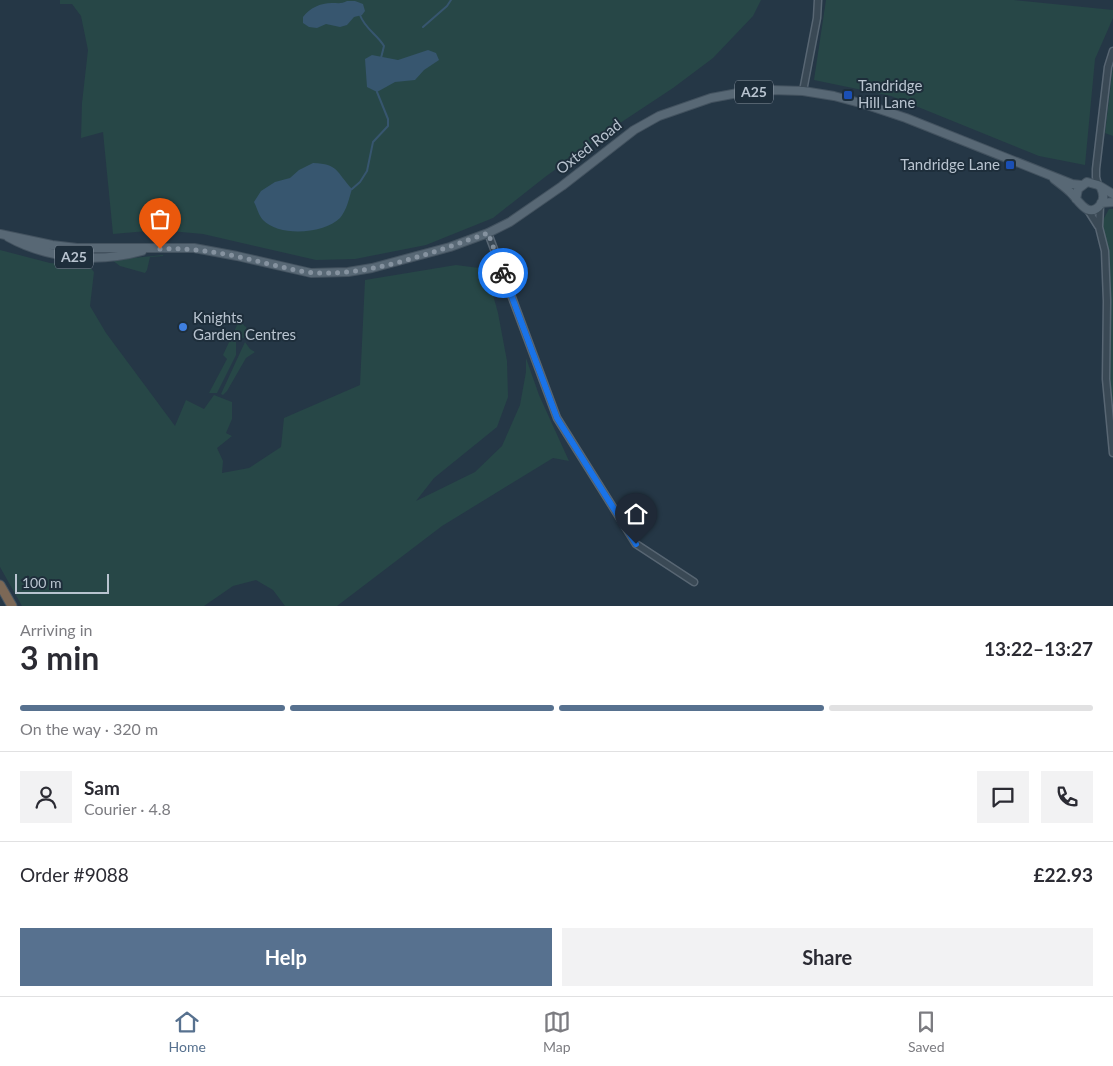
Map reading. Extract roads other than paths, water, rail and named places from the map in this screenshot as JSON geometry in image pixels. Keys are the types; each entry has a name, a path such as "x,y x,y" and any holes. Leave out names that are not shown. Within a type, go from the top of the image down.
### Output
{"highway":[{"path":"0,585 12,606"}],"main road":[{"name":"Oxted Road","path":"2,234 22,246 56,255 78,258 108,257 149,249 194,248 229,254 304,272 348,272 450,247 488,233 510,222 535,206 634,130 659,116 711,98 771,90 804,91 864,104 906,118 1072,184 1084,184"},
{"name":"Oxted Road","path":"1047,173 1076,199"},
{"path":"1113,194 1100,187 1084,184 1076,194 1076,199 1081,206 1088,210 1092,210 1100,204 1113,202"},
{"path":"1100,187 1103,193 1100,204"}],"street":[{"path":"804,91 817,18 818,0"},
{"path":"1100,187 1096,169 1108,67 1113,51"},
{"path":"1084,184 1096,169"},
{"path":"1100,204 1099,227 1105,251 1107,301 1106,379 1113,453"},
{"path":"1088,210 1099,227"},
{"path":"488,233 557,418 636,544 694,582"}],"water":[{"path":"347,1 363,4 365,11 362,15 354,17 347,25 340,27 326,24 317,28 309,27 303,23 303,17 316,7 328,3"},
{"path":"428,50 436,53 439,60 424,70 415,80 395,82 377,92 367,87 365,59 372,55 398,60"},
{"path":"313,163 333,167 352,189 346,208 340,218 323,227 302,231 280,229 263,220 254,202 261,191 275,182 290,178 299,170"}],"waterway":[{"path":"423,27 447,6 451,0"},
{"path":"360,15 365,24 384,46 381,58"},
{"path":"352,189 360,182 367,171 373,142 388,126 388,119 377,92"}],"place":[{"name":"Tandridge Hill Lane","path":"848,95"},
{"name":"Tandridge Lane","path":"1010,165"},
{"name":"Knights Garden Centres","path":"183,327"}]}
